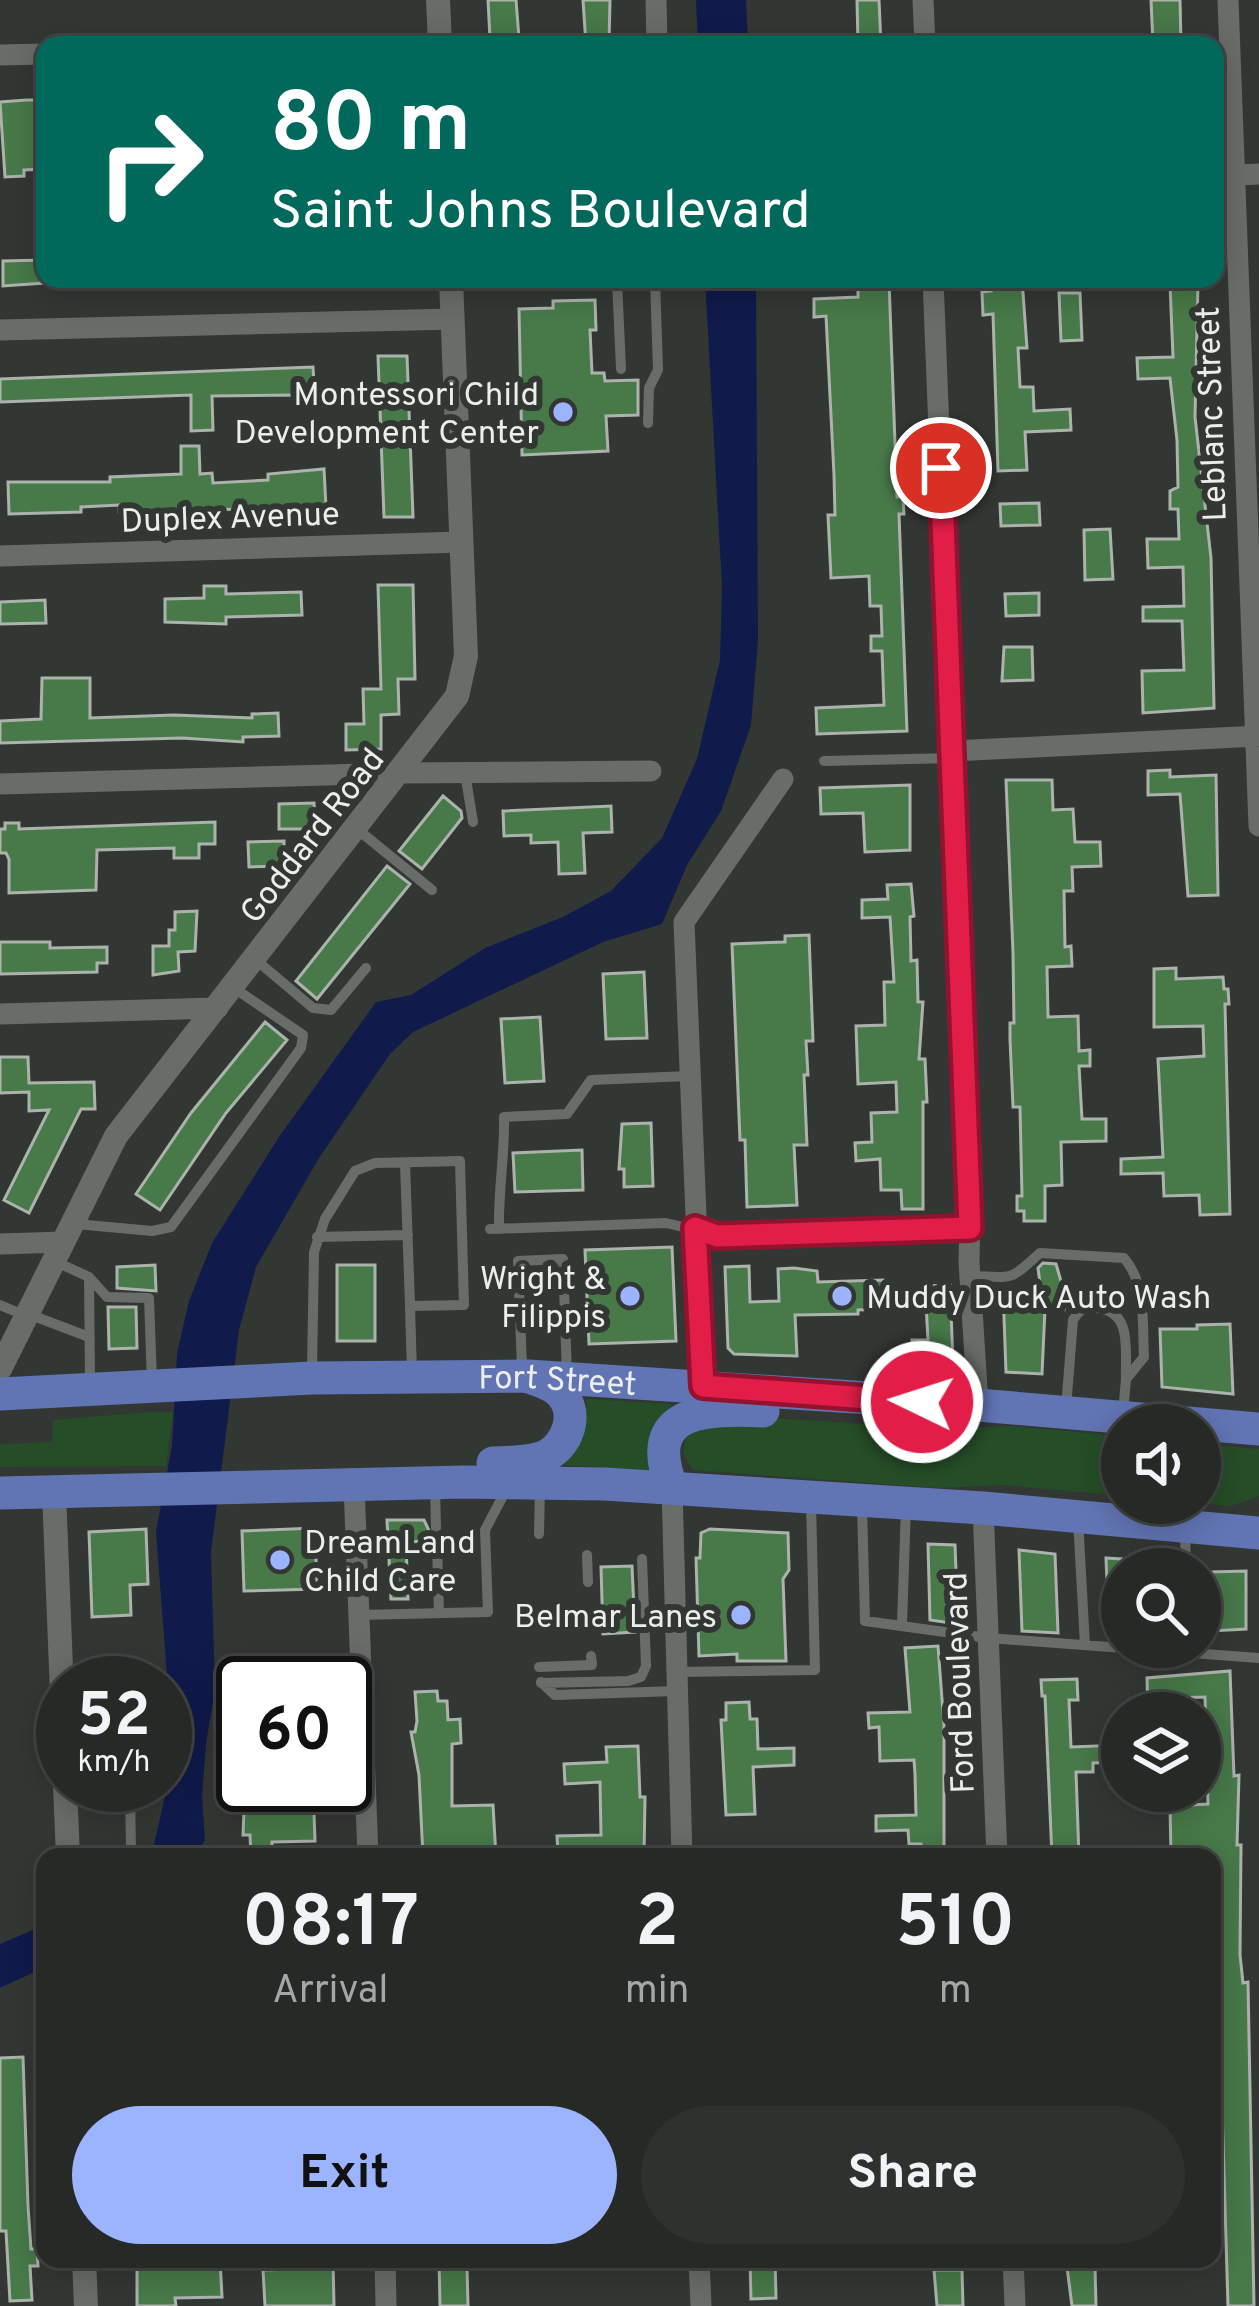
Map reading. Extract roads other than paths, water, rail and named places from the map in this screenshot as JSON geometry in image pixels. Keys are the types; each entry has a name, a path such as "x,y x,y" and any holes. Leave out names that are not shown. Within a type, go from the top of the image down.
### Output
{"main road":[{"name":"Fort Street","path":"0,1394 312,1378 525,1376 1101,1416"},
{"path":"316,1488 331,1468 526,1462 545,1457 565,1438 570,1412 556,1389 525,1376"},
{"path":"672,1488 665,1446 675,1424 689,1412 740,1410 949,1422 1059,1412"},
{"name":"Fort Street","path":"1221,1427 1254,1430"},
{"path":"0,1493 525,1482 983,1508 1259,1533"},
{"path":"983,1508 1004,1496 1259,1514"}],"street":[{"path":"438,0 440,36"},
{"path":"656,0 657,36"},
{"path":"923,0 925,36"},
{"name":"Leblanc Street","path":"1228,0 1225,175 1259,826"},
{"path":"0,55 36,54"},
{"path":"1225,175 1259,174"},
{"name":"Goddard Road","path":"0,1369 116,1136 452,707 463,681 466,656 451,288"},
{"path":"934,288 978,1405"},
{"path":"0,330 452,319"},
{"name":"Duplex Avenue","path":"0,556 462,542"},
{"path":"953,754 1257,736"},
{"path":"0,784 651,771"},
{"path":"703,1386 684,922 783,779"},
{"path":"0,1014 226,998"},
{"path":"0,1244 64,1242"},
{"path":"354,1485 368,1848"},
{"path":"672,1488 682,1848"},
{"path":"54,1492 61,1656"},
{"name":"Ford Boulevard","path":"983,1508 997,1848"},
{"path":"66,1812 68,1848"},
{"path":"84,2268 86,2306"},
{"path":"385,2268 386,2306"},
{"path":"699,2268 700,2306"},
{"path":"1013,2268 1015,2306"}],"lane":[{"path":"617,288 621,369"},
{"path":"649,423 649,388 658,370 655,288"},
{"path":"824,760 953,754"},
{"path":"465,773 473,822"},
{"path":"357,829 432,890"},
{"path":"255,960 313,1008 331,1010 366,968"},
{"path":"162,1384 149,1298 106,1297 64,1242 171,1227 301,1048 303,1035 226,998"},
{"path":"689,1076 591,1080 567,1114 504,1117 505,1152 495,1229 666,1223 721,1236 970,1228"},
{"path":"312,1378 311,1276 317,1237 355,1171 375,1163 460,1161 464,1304 410,1306"},
{"path":"405,1162 412,1377"},
{"path":"317,1237 408,1235"},
{"path":"970,1276 1011,1277 1024,1272 1040,1253 1124,1258 1140,1287 1144,1357 1126,1379"},
{"path":"525,1376 518,1261 563,1259 568,1378"},
{"path":"89,1277 90,1389"},
{"path":"0,1305 89,1337"},
{"path":"1059,1412 1073,1320 1078,1311 1089,1307 1114,1310 1121,1318 1123,1404"},
{"path":"525,1482 539,1534"},
{"path":"358,1616 488,1612 485,1530 525,1482"},
{"path":"435,1483 436,1528"},
{"path":"540,1677 555,1695 815,1670 811,1497"},
{"path":"862,1500 865,1621 1101,1646"},
{"path":"902,1624 906,1503"},
{"path":"1078,1516 1085,1645"},
{"path":"1185,1526 1186,1548"},
{"path":"437,1544 439,1613"},
{"path":"587,1555 588,1582"},
{"path":"540,1677 628,1681 640,1677 646,1666 642,1559"},
{"path":"1221,1654 1259,1658"},
{"path":"540,1677 592,1665 592,1655"},
{"path":"130,1812 131,1848"}],"place":[{"name":"Montessori Child Development Center","path":"563,412"},
{"name":"Wright & Filippis","path":"630,1296"},
{"name":"Muddy Duck Auto Wash","path":"842,1296"},
{"name":"DreamLand Child Care","path":"280,1560"},
{"name":"Belmar Lanes","path":"741,1615"}]}
